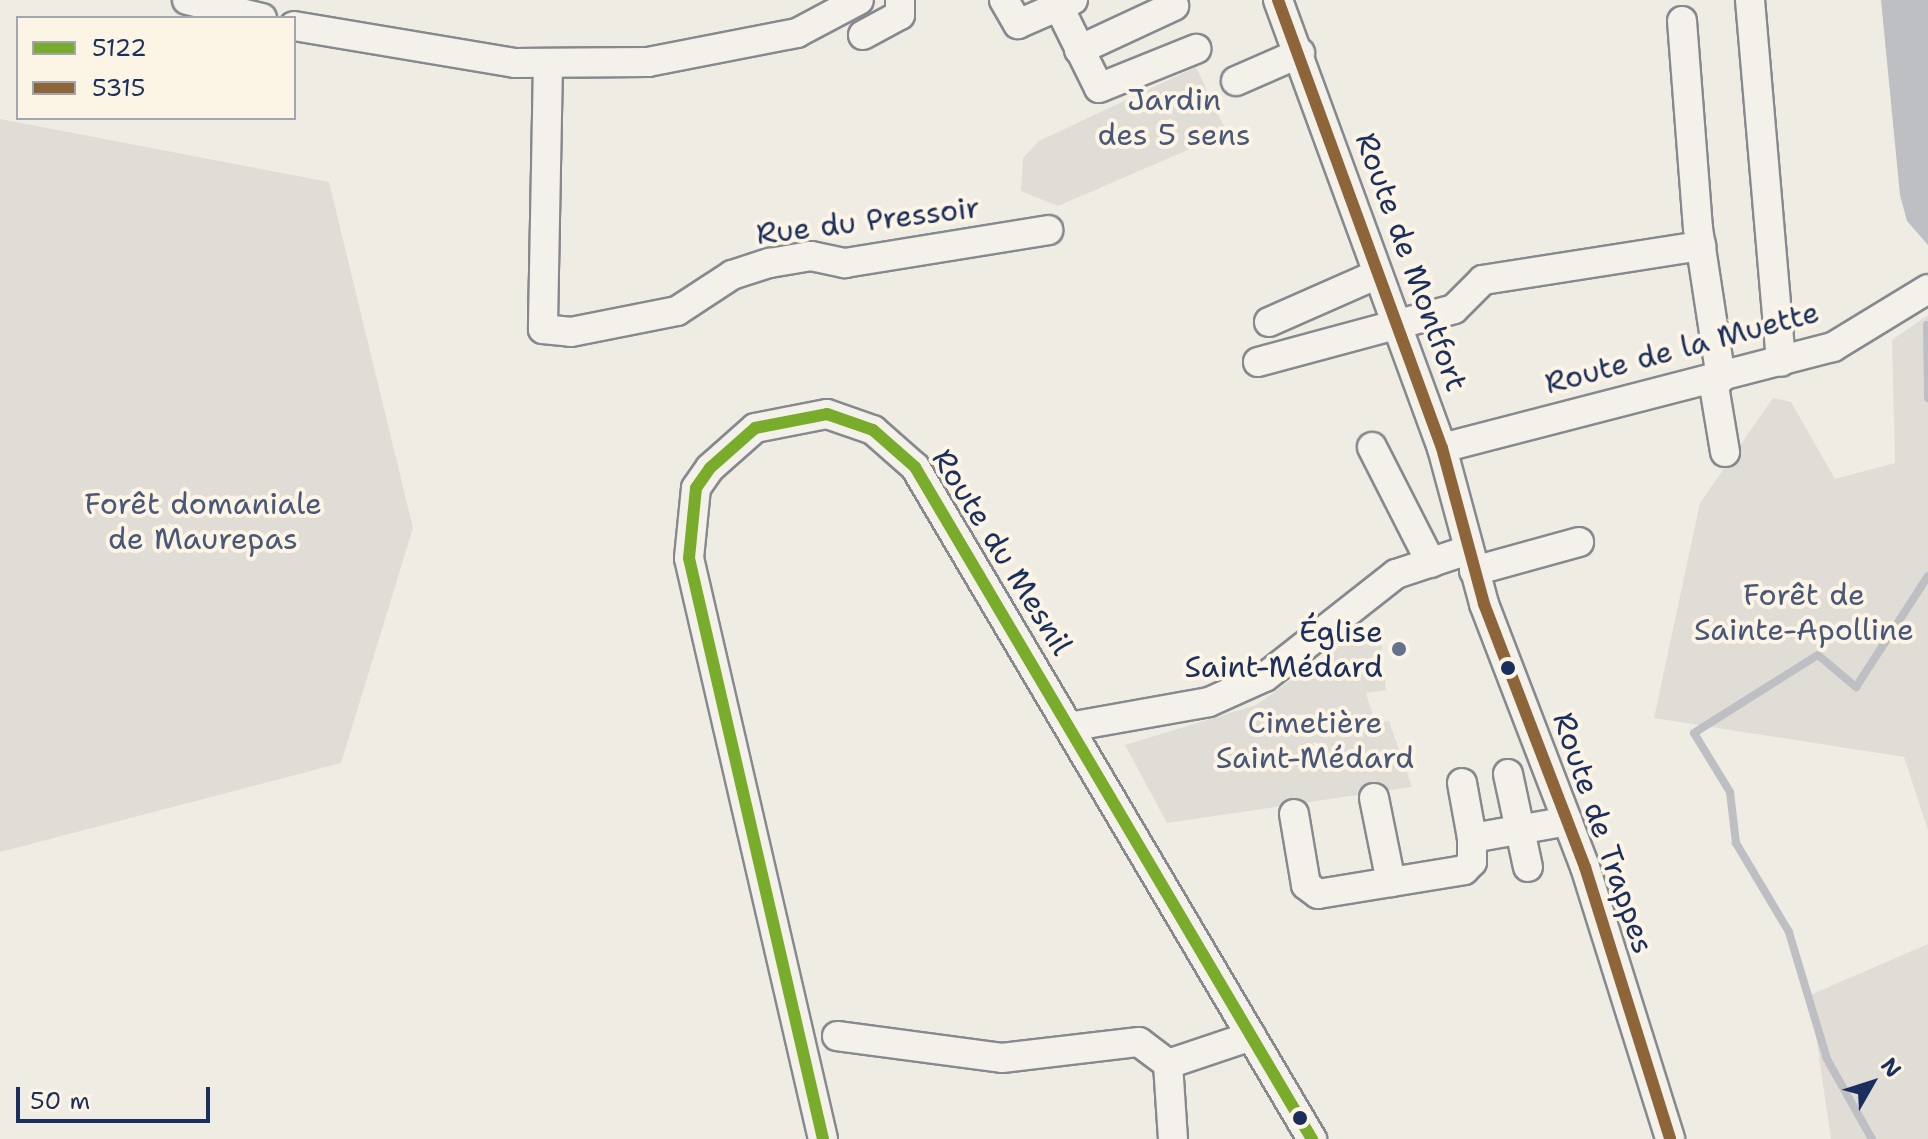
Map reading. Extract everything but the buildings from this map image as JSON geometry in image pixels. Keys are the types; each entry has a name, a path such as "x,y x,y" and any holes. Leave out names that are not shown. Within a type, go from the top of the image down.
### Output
{"street":[{"path":"187,0 254,16"},
{"path":"296,26 548,63 648,62 797,33 817,10 859,0"},
{"path":"863,35 900,15 900,0"},
{"path":"1004,0 1018,24 1066,4 1079,50 1094,83 1106,89 1196,49"},
{"name":"Route de Montfort","path":"1278,0 1300,53 1442,448 1471,561"},
{"path":"1750,0 1781,362"},
{"path":"1079,50 1174,6"},
{"path":"1682,21 1701,246 1725,452"},
{"path":"1236,81 1300,53"},
{"name":"Rue du Pressoir","path":"548,63 543,329 571,332 677,311 732,275 770,263 811,256 861,261 1048,230"},
{"path":"1258,362 1454,309 1483,280 1701,246"},
{"path":"1269,322 1378,274"},
{"name":"Route de la Muette","path":"1442,448 1833,347 1928,289"},
{"name":"Route du Mesnil","path":"823,1139 689,558 696,488 755,428 782,419 827,414 873,430 915,467 1312,1139"},
{"path":"1372,447 1431,563"},
{"path":"1069,727 1209,702 1251,684 1396,574 1431,563 1471,561 1579,542"},
{"name":"Route de Trappes","path":"1471,561 1568,821 1670,1139"},
{"path":"1508,774 1528,867"},
{"path":"1294,814 1309,891 1464,870 1472,838 1462,783"},
{"path":"1374,798 1391,882"},
{"path":"1472,838 1568,821"},
{"path":"837,1036 1002,1058 1139,1042 1168,1064 1173,1139"},
{"path":"1168,1064 1251,1036"}],"green space":[{"name":"Jardin des 5 sens","path":"1196,67 1227,133 1058,206 1021,191 1023,158 1039,141"},
{"name":"Forêt domaniale de Maurepas","path":"0,119 329,182 413,528 341,763 0,852"},
{"name":"Forêt de Sainte-Apolline","path":"1928,315 1928,830 1904,757 1654,718 1700,503 1773,398 1791,402 1835,479 1895,463 1892,340"},
{"name":"Cimetière Saint-Médard","path":"1369,625 1372,646 1382,645 1386,690 1366,693 1375,722 1389,721 1412,787 1167,823 1125,745 1256,705"},
{"path":"1928,944 1928,1139 1831,1139 1810,995"}],"shaded area":[{"path":"1881,0 1928,0 1928,245 1907,221 1900,195"}],"waterway":[{"path":"1927,325 1928,398"},
{"path":"1872,1139 1827,1059 1789,932 1736,843 1730,792 1694,733 1818,655 1856,687 1928,576"}],"transit line":[{"name":"5315","path":"1278,0 1442,448 1484,604 1585,867 1670,1139"},
{"name":"5122","path":"823,1139 689,558 696,488 710,468 755,428 827,414 873,430 915,467 1312,1139"}],"place":[{"name":"Église Saint-Médard","path":"1399,649"}]}
